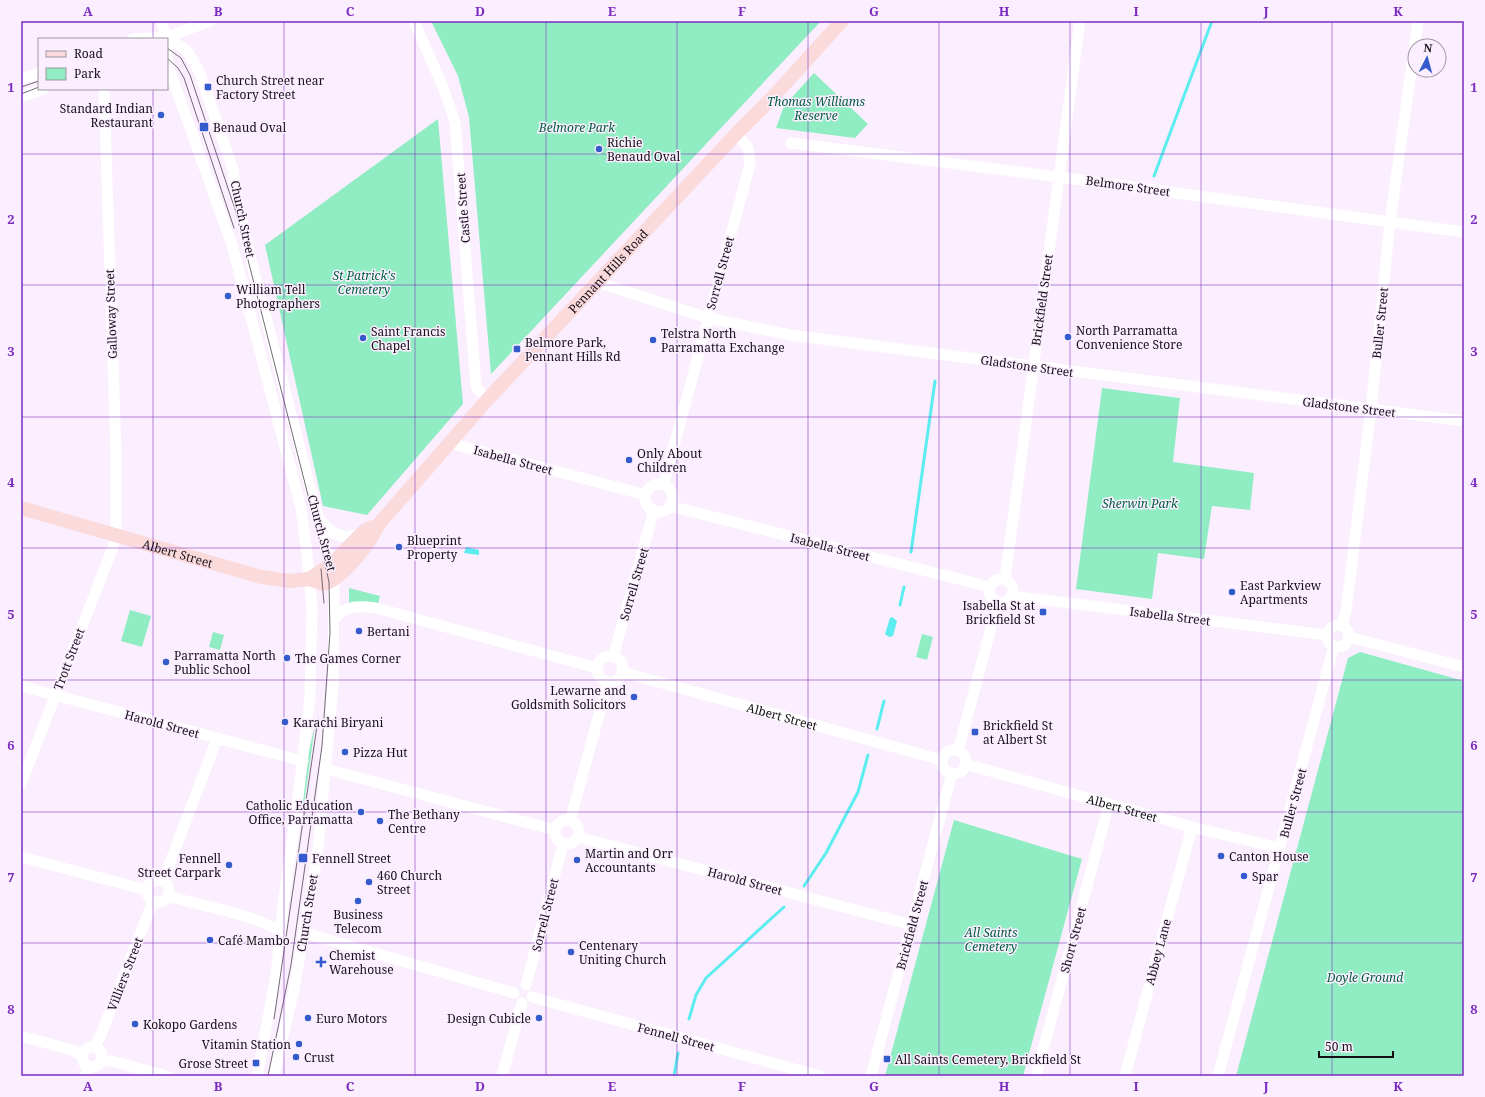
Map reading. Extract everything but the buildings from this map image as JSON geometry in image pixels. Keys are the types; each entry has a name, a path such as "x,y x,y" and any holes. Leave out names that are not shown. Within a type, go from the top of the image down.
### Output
{"main road":[{"name":"Pennant Hills Road","path":"334,579 373,537 378,525 488,399 737,133 771,99 842,21"},
{"name":"Albert Street","path":"21,508 261,577 290,581 309,579 322,584 334,579"},
{"name":"Pennant Hills Road","path":"309,579 332,564 364,531 378,525"}],"street":[{"name":"Church Street","path":"161,21 167,38"},
{"path":"168,39 210,21"},
{"name":"Castle Street","path":"414,21 443,87 455,122 476,386 478,390 488,399"},
{"name":"Brickfield Street","path":"1006,579 1080,21"},
{"name":"Buller Street","path":"1342,626 1346,609 1372,409 1390,222 1418,21"},
{"name":"Church Street","path":"168,40 187,51 199,71 233,169 236,195 253,268 318,518 332,564 334,579 335,619 333,687 318,849 305,934 274,1076"},
{"name":"Church Street","path":"168,66 236,258 301,508 312,608 310,697 303,761 273,996 257,1076"},
{"path":"21,79 38,73"},
{"path":"21,97 39,90"},
{"name":"Galloway Street","path":"103,90 116,452 116,535"},
{"name":"Sorrell Street","path":"666,486 665,479 750,164 748,148 737,133"},
{"name":"Belmore Street","path":"791,143 1059,177 1464,232"},
{"name":"Gladstone Street","path":"597,282 708,318 790,334 1033,367 1464,421"},
{"name":"Isabella Street","path":"450,443 646,495"},
{"path":"655,485 666,486 673,495 670,506 664,511 654,510 646,502 646,495 655,485"},
{"name":"Isabella Street","path":"670,506 990,587"},
{"name":"Sorrell Street","path":"613,657 654,510"},
{"path":"318,518 327,528 341,537 351,537 364,531"},
{"name":"Trott Street","path":"21,784 113,547 116,535"},
{"path":"1006,579 1012,584 1012,596 1007,602 998,602 992,598 990,587 994,581 1006,579"},
{"name":"Isabella Street","path":"1012,596 1025,599 1327,635"},
{"path":"958,751 998,602"},
{"path":"335,619 339,613 351,608 367,607 385,610 597,668"},
{"path":"1342,626 1348,630 1349,637 1344,645 1334,646 1329,642 1327,635 1332,627 1342,626"},
{"path":"1349,637 1464,667"},
{"name":"Buller Street","path":"1218,1076 1334,646"},
{"path":"613,657 621,663 622,672 618,679 608,682 599,677 597,668 598,664 603,658 613,657"},
{"name":"Albert Street","path":"622,672 942,760"},
{"path":"570,821 608,682"},
{"name":"Harold Street","path":"21,686 303,761"},
{"path":"163,881 217,739"},
{"path":"950,751 958,751 963,754 966,764 959,772 952,773 943,767 942,760 950,751"},
{"name":"Albert Street","path":"966,764 1192,827 1280,848"},
{"path":"326,768 555,830"},
{"name":"Brickfield Street","path":"871,1076 952,773"},
{"name":"Short Street","path":"1036,1076 1109,804"},
{"path":"570,821 578,827 578,837 573,843 563,844 556,838 555,830 560,822 570,821"},
{"name":"Abbey Lane","path":"1125,1076 1192,827"},
{"name":"Harold Street","path":"578,837 912,925"},
{"name":"Sorrell Street","path":"526,986 563,844"},
{"path":"21,857 147,890"},
{"path":"153,881 163,881 169,890 166,897 159,901 153,901 148,895 147,890 153,881"},
{"path":"166,897 179,899 269,925 280,933"},
{"name":"Villiers Street","path":"94,1047 100,1037 153,901"},
{"path":"305,934 514,993"},
{"path":"526,986 532,992 532,997 528,1002 522,1003 515,998 514,993 517,987 526,986"},
{"name":"Fennell Street","path":"532,997 820,1076"},
{"path":"502,1076 522,1003"},
{"path":"21,1036 72,1050 82,1055"},
{"path":"94,1047 101,1053 101,1061 87,1071 82,1055 86,1049 94,1047"},
{"path":"101,1061 112,1061 167,1076"}],"green space":[{"name":"Belmore Park","path":"431,21 821,21 491,374 469,117 458,76"},
{"name":"Thomas Williams Reserve","path":"814,73 868,124 855,138 776,128 784,106"},
{"name":"St Patrick's Cemetery","path":"438,119 463,404 367,515 323,506 265,245"},
{"name":"Sherwin Park","path":"1102,388 1180,398 1173,462 1254,473 1250,510 1212,506 1204,559 1158,553 1152,599 1076,589"},
{"path":"349,588 380,596 378,604 349,605"},
{"path":"130,610 151,616 142,647 121,641"},
{"path":"213,632 224,635 220,650 209,647"},
{"path":"922,634 933,637 927,660 916,657"},
{"name":"Doyle Ground","path":"1360,652 1464,681 1464,1076 1236,1076 1348,658"},
{"path":"315,726 304,804 300,804 307,758"},
{"name":"All Saints Cemetery","path":"954,820 1082,859 1023,1076 885,1076"}],"water":[{"path":"466,547 479,550 479,555 464,553"},
{"path":"892,617 897,621 893,636 889,637 885,634 890,618"}],"waterway":[{"path":"1154,176 1212,21"},
{"path":"911,552 935,381"},
{"path":"900,605 904,587"},
{"path":"877,729 884,701"},
{"path":"804,886 826,853 858,792 868,755"},
{"path":"689,1019 696,995 706,978 784,907"},
{"path":"674,1076 678,1053"}],"tram line":[{"path":"168,49 181,58 190,75 235,209 329,582 330,633 322,746 291,965 268,1076"},
{"path":"168,59 178,68 184,78 234,228"},
{"path":"21,87 38,81"},
{"path":"21,94 38,87"},
{"path":"321,569 324,603"},
{"path":"274,1019 318,719"}],"place":[{"name":"Church Street near Factory Street","path":"208,87"},
{"name":"Standard Indian Restaurant","path":"161,115"},
{"name":"Benaud Oval","path":"204,127"},
{"name":"Richie Benaud Oval","path":"599,149"},
{"name":"William Tell Photographers","path":"228,296"},
{"name":"North Parramatta Convenience Store","path":"1068,337"},
{"name":"Saint Francis Chapel","path":"363,338"},
{"name":"Telstra North Parramatta Exchange","path":"653,340"},
{"name":"Belmore Park, Pennant Hills Rd","path":"517,349"},
{"name":"Only About Children","path":"629,460"},
{"name":"Blueprint Property","path":"399,547"},
{"name":"East Parkview Apartments","path":"1232,592"},
{"name":"Isabella St at Brickfield St","path":"1043,612"},
{"name":"Bertani","path":"359,631"},
{"name":"The Games Corner","path":"287,658"},
{"name":"Parramatta North Public School","path":"166,662"},
{"name":"Lewarne and Goldsmith Solicitors","path":"634,697"},
{"name":"Karachi Biryani","path":"285,722"},
{"name":"Brickfield St at Albert St","path":"975,732"},
{"name":"Pizza Hut","path":"345,752"},
{"name":"Catholic Education Office, Parramatta","path":"361,812"},
{"name":"The Bethany Centre","path":"380,821"},
{"name":"Canton House","path":"1221,856"},
{"name":"Fennell Street","path":"303,858"},
{"name":"Martin and Orr Accountants","path":"577,860"},
{"name":"Fennell Street Carpark","path":"229,865"},
{"name":"Spar","path":"1244,876"},
{"name":"460 Church Street","path":"369,882"},
{"name":"Business Telecom","path":"358,901"},
{"name":"Café Mambo","path":"210,940"},
{"name":"Centenary Uniting Church","path":"571,952"},
{"name":"Chemist Warehouse","path":"321,962"},
{"name":"Euro Motors","path":"308,1018"},
{"name":"Design Cubicle","path":"539,1018"},
{"name":"Kokopo Gardens","path":"135,1024"},
{"name":"Vitamin Station","path":"299,1044"},
{"name":"Crust","path":"296,1057"},
{"name":"All Saints Cemetery, Brickfield St","path":"887,1059"},
{"name":"Grose Street","path":"256,1063"}]}
